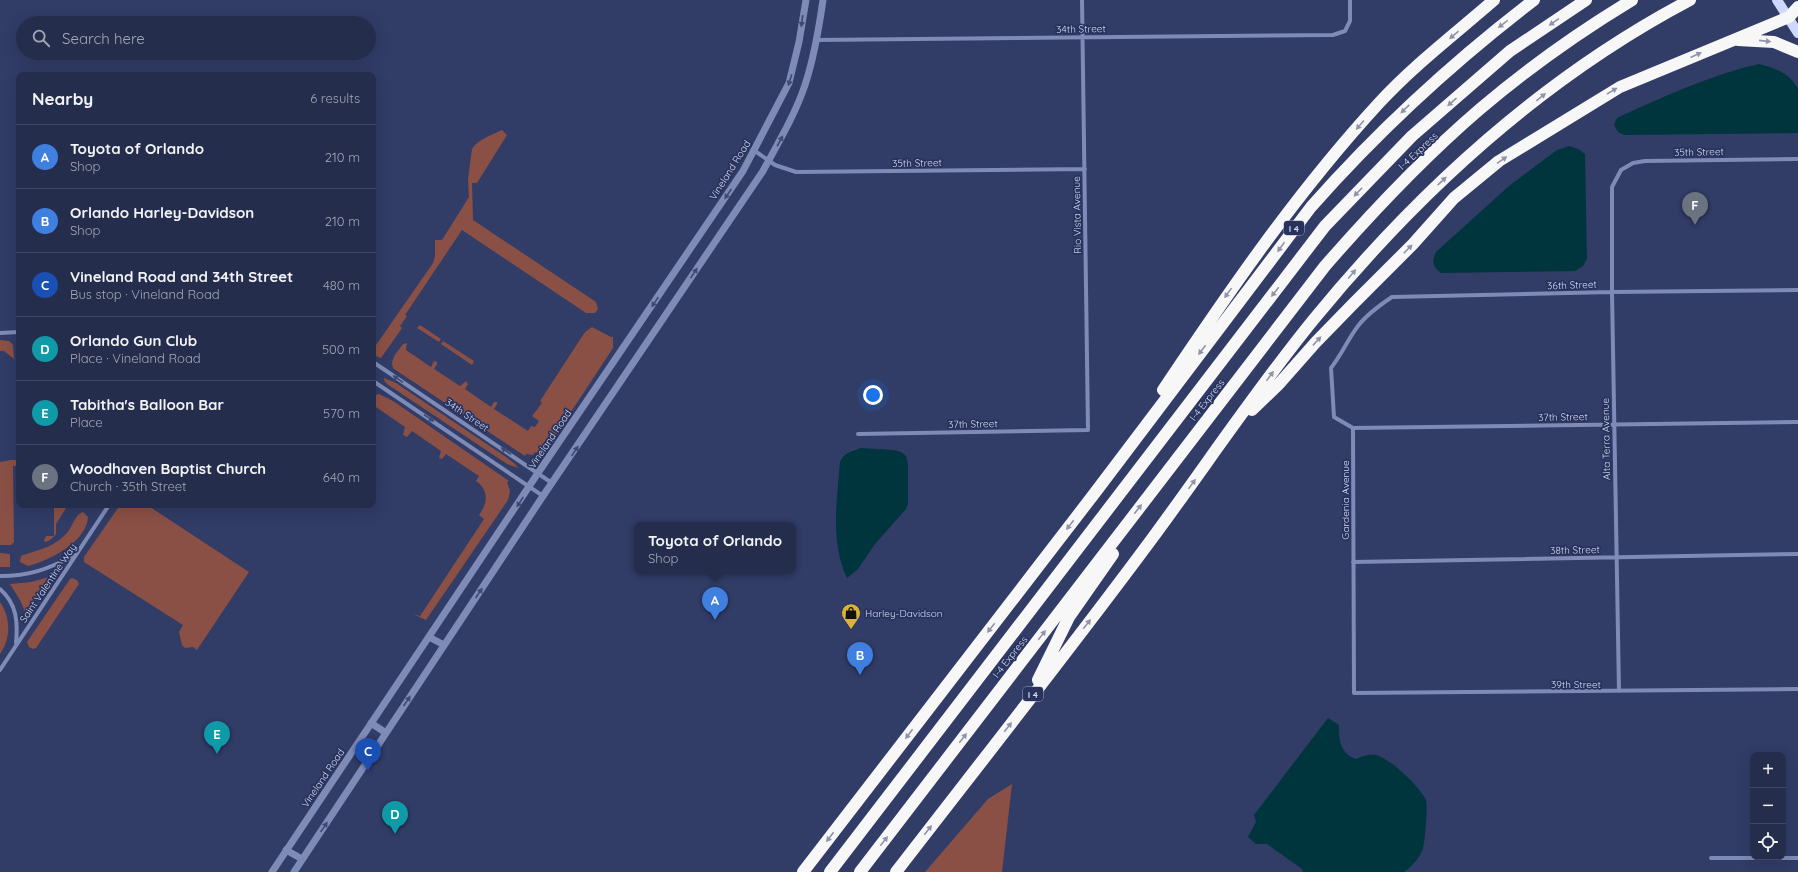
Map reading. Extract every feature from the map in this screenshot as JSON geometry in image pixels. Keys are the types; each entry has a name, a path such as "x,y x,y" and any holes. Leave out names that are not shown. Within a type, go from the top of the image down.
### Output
{"highway":[{"path":"1094,494 1219,306 1285,216 1336,152 1385,97 1418,65 1494,0"},
{"name":"I 4","path":"804,872 1094,494 1299,222 1341,173 1412,102 1449,68 1534,0"},
{"name":"I-4 Express","path":"830,872 1325,226 1412,136 1510,51 1586,0"},
{"name":"I-4 Express","path":"860,872 1325,266 1401,184 1480,109 1589,27 1632,0"},
{"name":"I 4","path":"896,872 1118,584 1276,367 1363,261 1415,206 1478,148 1562,80 1652,20 1690,0"},
{"path":"1231,430 1278,385 1316,342 1413,244 1454,198 1499,161 1620,87 1730,40 1789,17 1798,7"},
{"path":"1730,40 1774,42 1798,52"},
{"path":"1025,704 1069,617 1113,556 1125,526"}],"main road":[{"path":"1777,0 1798,33"}],"street":[{"name":"Vineland Road","path":"272,872 538,473 743,171 789,83 799,42 806,0"},
{"path":"294,872 769,161 785,131 805,85 816,40 822,0"},
{"name":"Rio Vista Avenue","path":"1082,0 1088,430"},
{"name":"34th Street","path":"816,40 1333,35 1345,31 1350,21 1350,0"},
{"name":"35th Street","path":"755,150 769,161 783,169 796,172 1084,169"},
{"name":"35th Street","path":"1612,187 1621,170 1633,163 1645,161 1798,159"},
{"name":"Alta Terra Avenue","path":"1612,187 1612,292 1619,691"},
{"name":"36th Street","path":"1353,428 1334,417 1331,368 1341,356 1358,326 1374,310 1392,297 1612,292 1798,290"},
{"path":"0,333 16,332"},
{"name":"34th Street","path":"376,364 553,483"},
{"path":"376,383 544,496"},
{"name":"37th Street","path":"1353,428 1798,422"},
{"name":"Gardenia Avenue","path":"1353,428 1354,693"},
{"name":"37th Street","path":"858,434 1088,430"},
{"name":"Saint Valentine Way","path":"0,670 107,508"},
{"name":"38th Street","path":"1353,562 1798,554"},
{"path":"0,576 29,574 46,570 74,556"},
{"path":"0,588 16,613 18,626 16,645"},
{"path":"429,637 444,646"},
{"name":"39th Street","path":"1354,693 1798,689"},
{"path":"371,723 386,733"},
{"path":"286,850 302,859"},
{"path":"1711,858 1798,858"}],"shaded area":[{"path":"1759,64 1782,72 1795,83 1798,89 1798,133 1624,135 1618,132 1614,125 1617,118 1669,95 1705,80"},
{"path":"502,130 507,135 477,183 472,183 473,220 596,302 598,309 595,313 586,313 462,230 405,315 407,316 400,326 402,328 381,358 378,357 376,356 376,345 433,263 435,256 435,240 442,240 469,197 468,179 472,149 481,140"},
{"path":"1569,146 1578,149 1585,154 1587,259 1583,266 1575,271 1441,273 1434,266 1433,261 1436,252 1509,186 1557,150"},
{"path":"420,325 441,339 439,342 417,328"},
{"path":"592,327 613,337 613,348 546,450 543,453 540,451 538,453 535,452 533,455 526,454 525,456 394,369 392,366 396,353 403,344 407,343 406,350 431,367 434,361 437,362 434,369 460,386 466,381 468,384 465,389 491,407 494,402 497,402 494,409 528,431 531,426 535,427 539,421 532,416 542,403 540,401 585,332"},
{"path":"0,340 9,341 13,345 14,359 4,351 0,351"},
{"path":"443,341 474,361 472,365 441,344"},
{"path":"384,378 396,383 506,457 518,468 507,464 387,384"},
{"path":"379,394 393,401 509,481 507,482 510,491 508,500 426,620 413,614 420,616 484,519 479,515 484,506 486,497 483,488 476,481 479,476 446,454 442,459 439,458 441,451 412,431 407,437 403,435 405,427 376,407 376,395"},
{"path":"861,448 894,450 901,452 906,456 908,463 908,504 906,509 875,544 858,569 847,578 838,550 836,521 840,462 846,454"},
{"path":"16,460 16,466 13,466 14,542 11,545 0,545 0,462"},
{"path":"54,508 66,508 56,524 56,534 54,537 45,542 44,540 46,536 54,536"},
{"path":"118,508 152,508 249,572 197,650 193,647 185,648 182,645 179,632 183,625 84,562 84,557"},
{"path":"83,512 88,517 86,526 74,542 56,555 46,560 28,566 20,562 21,556 55,543 66,534 76,518"},
{"path":"0,553 10,554 10,567 0,567"},
{"path":"49,577 50,579 26,614 20,600 10,584 31,582"},
{"path":"72,578 77,580 79,584 36,648 33,649 29,647 27,642"},
{"path":"0,602 4,608 8,621 8,635 4,648 0,654"},
{"path":"1328,718 1339,725 1340,741 1347,754 1356,759 1364,756 1376,755 1389,762 1404,774 1426,800 1427,809 1423,848 1415,862 1404,872 1303,872 1302,869 1267,844 1256,844 1248,837 1256,822 1254,815"},
{"path":"1012,784 1002,872 925,872 988,799"}],"place":[{"name":"Woodhaven Baptist Church","path":"1695,225"},
{"name":"Toyota of Orlando","path":"715,620"},
{"name":"Harley-Davidson","path":"851,630"},
{"name":"Orlando Harley-Davidson","path":"860,675"},
{"name":"Tabitha's Balloon Bar","path":"217,754"},
{"name":"Vineland Road and 34th Street","path":"368,771"},
{"name":"Orlando Gun Club","path":"395,834"}]}
